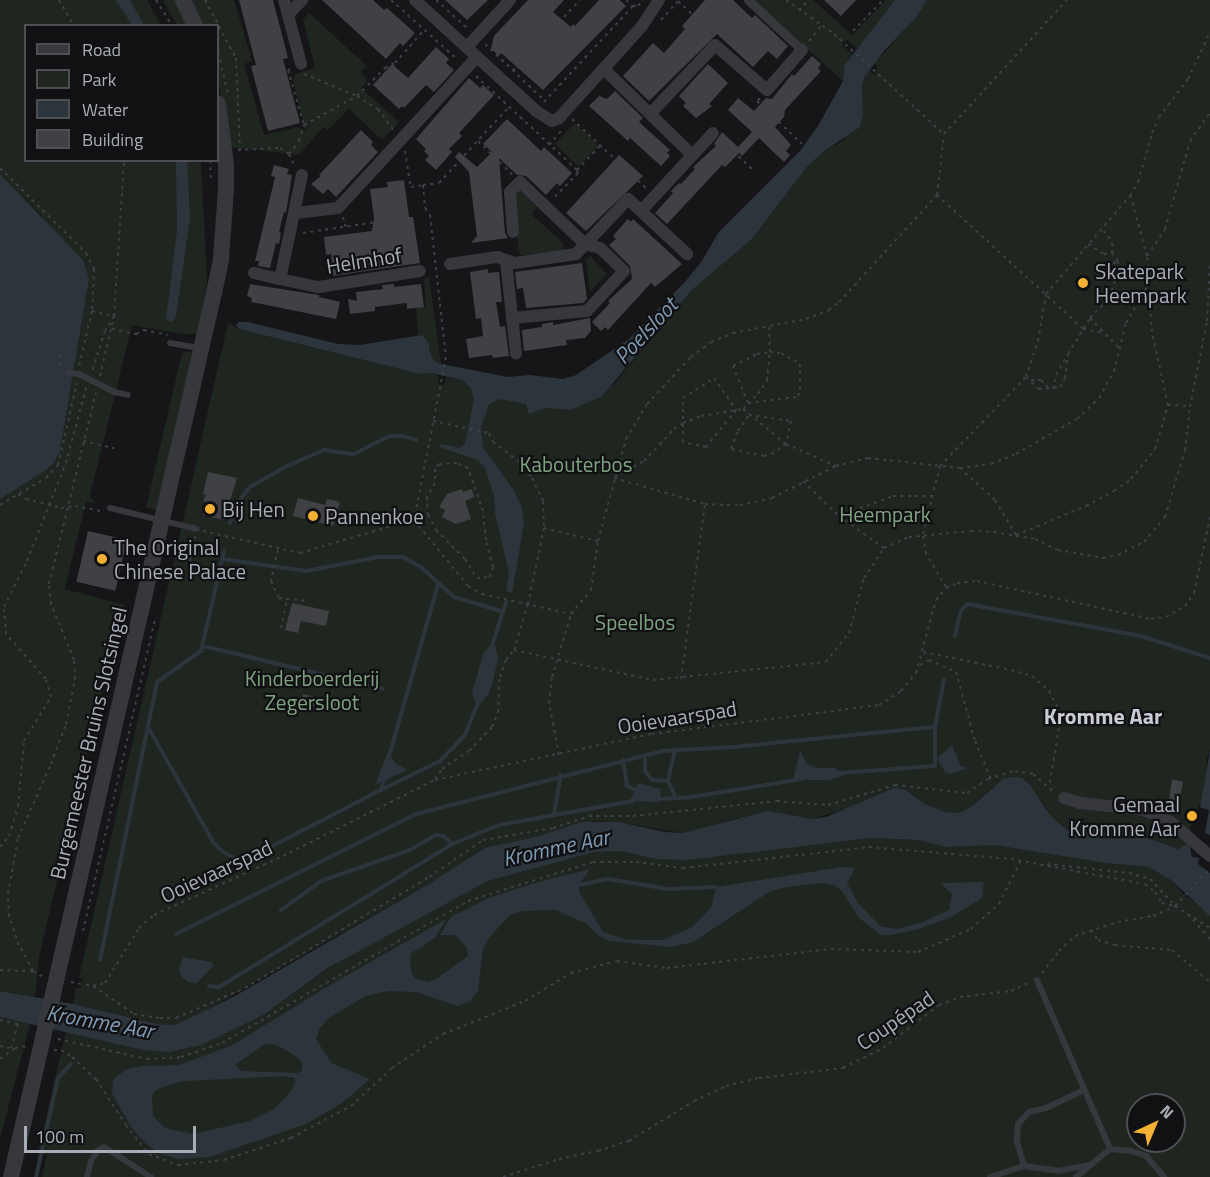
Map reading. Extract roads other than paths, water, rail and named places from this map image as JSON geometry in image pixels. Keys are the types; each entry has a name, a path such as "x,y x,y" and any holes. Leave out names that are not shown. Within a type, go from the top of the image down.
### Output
{"street":[{"path":"183,0 194,24"},
{"path":"284,0 301,65"},
{"path":"288,15 302,0"},
{"path":"415,0 521,98 552,121 558,118 604,69 642,26 659,0"},
{"path":"466,47 510,0"},
{"path":"651,113 715,45 766,90 802,50 748,0"},
{"path":"296,213 338,208 477,57"},
{"path":"604,69 692,155"},
{"name":"Burgemeester Bruins Slotsingel","path":"11,1177 49,1035 53,999 202,348 220,259 226,165 219,112"},
{"path":"641,211 713,133"},
{"path":"280,279 296,213 302,175"},
{"path":"512,318 587,311 624,271 600,248 585,244 520,182 510,192 513,232"},
{"path":"450,264 497,257 515,263 576,254 628,199 687,254"},
{"path":"506,261 516,353"},
{"name":"Helmhof","path":"254,273 319,287 420,271"},
{"path":"1064,798 1080,803 1138,809 1156,814 1173,824 1210,856"}],"lane":[{"path":"170,343 202,348"},
{"path":"68,373 90,378 114,392 128,395"},
{"path":"110,508 197,529"},
{"path":"1037,980 1110,1149"},
{"path":"1024,1166 1017,1142 1018,1124 1029,1112 1046,1108 1084,1090"},
{"path":"87,1177 94,1155 104,1147 151,1177"},
{"path":"1076,1177 1110,1149 1131,1151 1146,1156 1164,1177"},
{"path":"990,1177 1024,1166 1058,1170 1088,1165"}],"water":[{"path":"116,0 130,0 143,24 131,24"},
{"name":"Poelsloot","path":"895,0 927,0 916,18 884,51 865,76 862,85 863,115 860,127 823,152 806,168 752,239 692,290 602,396 571,410 545,408 529,414 526,404 500,399 489,404 481,427 483,447 513,489 522,507 524,523 512,593 506,591 509,573 495,513 494,496 485,468 478,460 439,447 441,444 459,448 465,444 474,399 471,388 462,380 431,373 420,374 239,329 236,325 239,322 248,322 338,344 360,345 422,335 429,343 429,350 434,361 441,364 508,377 530,375 563,379 576,375 629,339 684,283 702,261 718,233 800,151 818,126 843,81 844,66"},
{"path":"176,162 187,162 190,218 176,316 172,322 166,320 177,231"},
{"path":"0,174 83,260 89,279 60,451 53,464 43,472 0,499"},
{"path":"494,640 498,658 493,681 489,693 477,708 472,693 483,654"},
{"path":"952,745 961,766 968,768 951,774 945,772 937,758"},
{"path":"800,751 807,764 816,768 835,768 845,775 829,780 793,780"},
{"path":"1210,751 1210,835 1205,833 1209,810 1200,807"},
{"path":"388,752 395,763 407,770 375,785"},
{"path":"1022,778 1030,785 1051,816 1067,830 1123,829 1178,849 1189,843 1192,857 1199,858 1198,864 1210,873 1210,916 1171,880 1149,867 1107,863 994,845 947,847 918,840 870,838 687,860 657,859 621,851 595,852 488,881 328,968 263,1015 201,1045 168,1052 143,1050 0,1017 0,991 73,1004 157,1024 176,1025 235,996 432,882 485,848 539,836 582,822 619,822 665,832 683,833 768,811 812,819 826,817 894,788 906,790 923,803 945,812 958,813 971,807 1003,779"},
{"path":"638,783 661,789 660,802 630,801"},
{"path":"842,867 855,868 847,883 858,903 880,926 897,929 921,923 949,910 952,894 940,883 984,882 982,898 949,918 918,929 891,935 881,935 858,917 842,891 834,885 821,883 786,887 769,892 693,942 671,947 610,941 598,935 585,923 556,910 521,911 509,916 489,938 483,949 478,991 470,1001 457,1006 417,992 389,991 365,996 328,1019 320,1028 316,1039 331,1063 370,1079 342,1103 306,1124 209,1157 178,1159 161,1154 146,1144 131,1127 112,1093 113,1080 125,1070 141,1066 179,1065 233,1045 325,988 446,919 435,938 410,954 411,971 415,979 428,982 436,979 468,956 467,948 455,935 440,935 451,917 489,898 590,869 579,885 579,892 603,932 627,940 663,940 691,928 706,913 712,905 716,887","holes":["265,1044 277,1045 297,1057 302,1062 302,1070 298,1073 242,1071 238,1068 236,1064","283,1076 294,1078 296,1082 288,1095 274,1109 250,1121 193,1134 165,1128 153,1116 152,1095 156,1090 168,1085 185,1081"]},
{"path":"183,957 211,962 214,965 197,983 188,982 181,976 179,968"}],"waterway":[{"path":"230,523 239,501 250,487 285,467 324,450 354,454 389,436 403,436 416,440"},
{"path":"100,960 157,682 201,651 224,551"},
{"path":"223,559 306,571 379,557 403,557 421,567 454,597 501,611"},
{"path":"388,760 438,584"},
{"path":"493,643 506,602"},
{"path":"955,636 961,611 967,604 1141,636 1210,658"},
{"path":"203,646 383,689"},
{"path":"176,934 416,814 663,751 733,747 935,727 944,680"},
{"path":"384,779 381,790 440,761 465,735 478,703"},
{"path":"148,727 213,842 223,852 236,859 251,857 381,790"},
{"path":"839,773 935,766 935,727"},
{"path":"675,750 668,781 676,798"},
{"path":"645,755 645,771 652,780 668,781"},
{"path":"623,760 627,786 635,790"},
{"path":"554,814 561,775"},
{"path":"658,799 691,797 802,779"},
{"path":"209,986 219,987 452,844 499,825 633,801"},
{"path":"281,910 321,881 410,850 436,835 444,836 452,844"},
{"path":"579,885 608,879 668,889 716,887"},
{"path":"36,1177 58,1078 71,1064"}],"place":[{"name":"Skatepark Heempark","path":"1083,283"},
{"name":"Bij Hen","path":"210,509"},
{"name":"Pannenkoe","path":"313,516"},
{"name":"The Original Chinese Palace","path":"102,559"},
{"name":"Gemaal Kromme Aar","path":"1192,816"}],"district":[{"name":"Kromme Aar","path":"1103,717"}],"park label":[{"name":"Kabouterbos","path":"576,464"},
{"name":"Heempark","path":"885,514"},
{"name":"Speelbos","path":"635,622"},
{"name":"Kinderboerderij Zegersloot","path":"312,690"}]}
